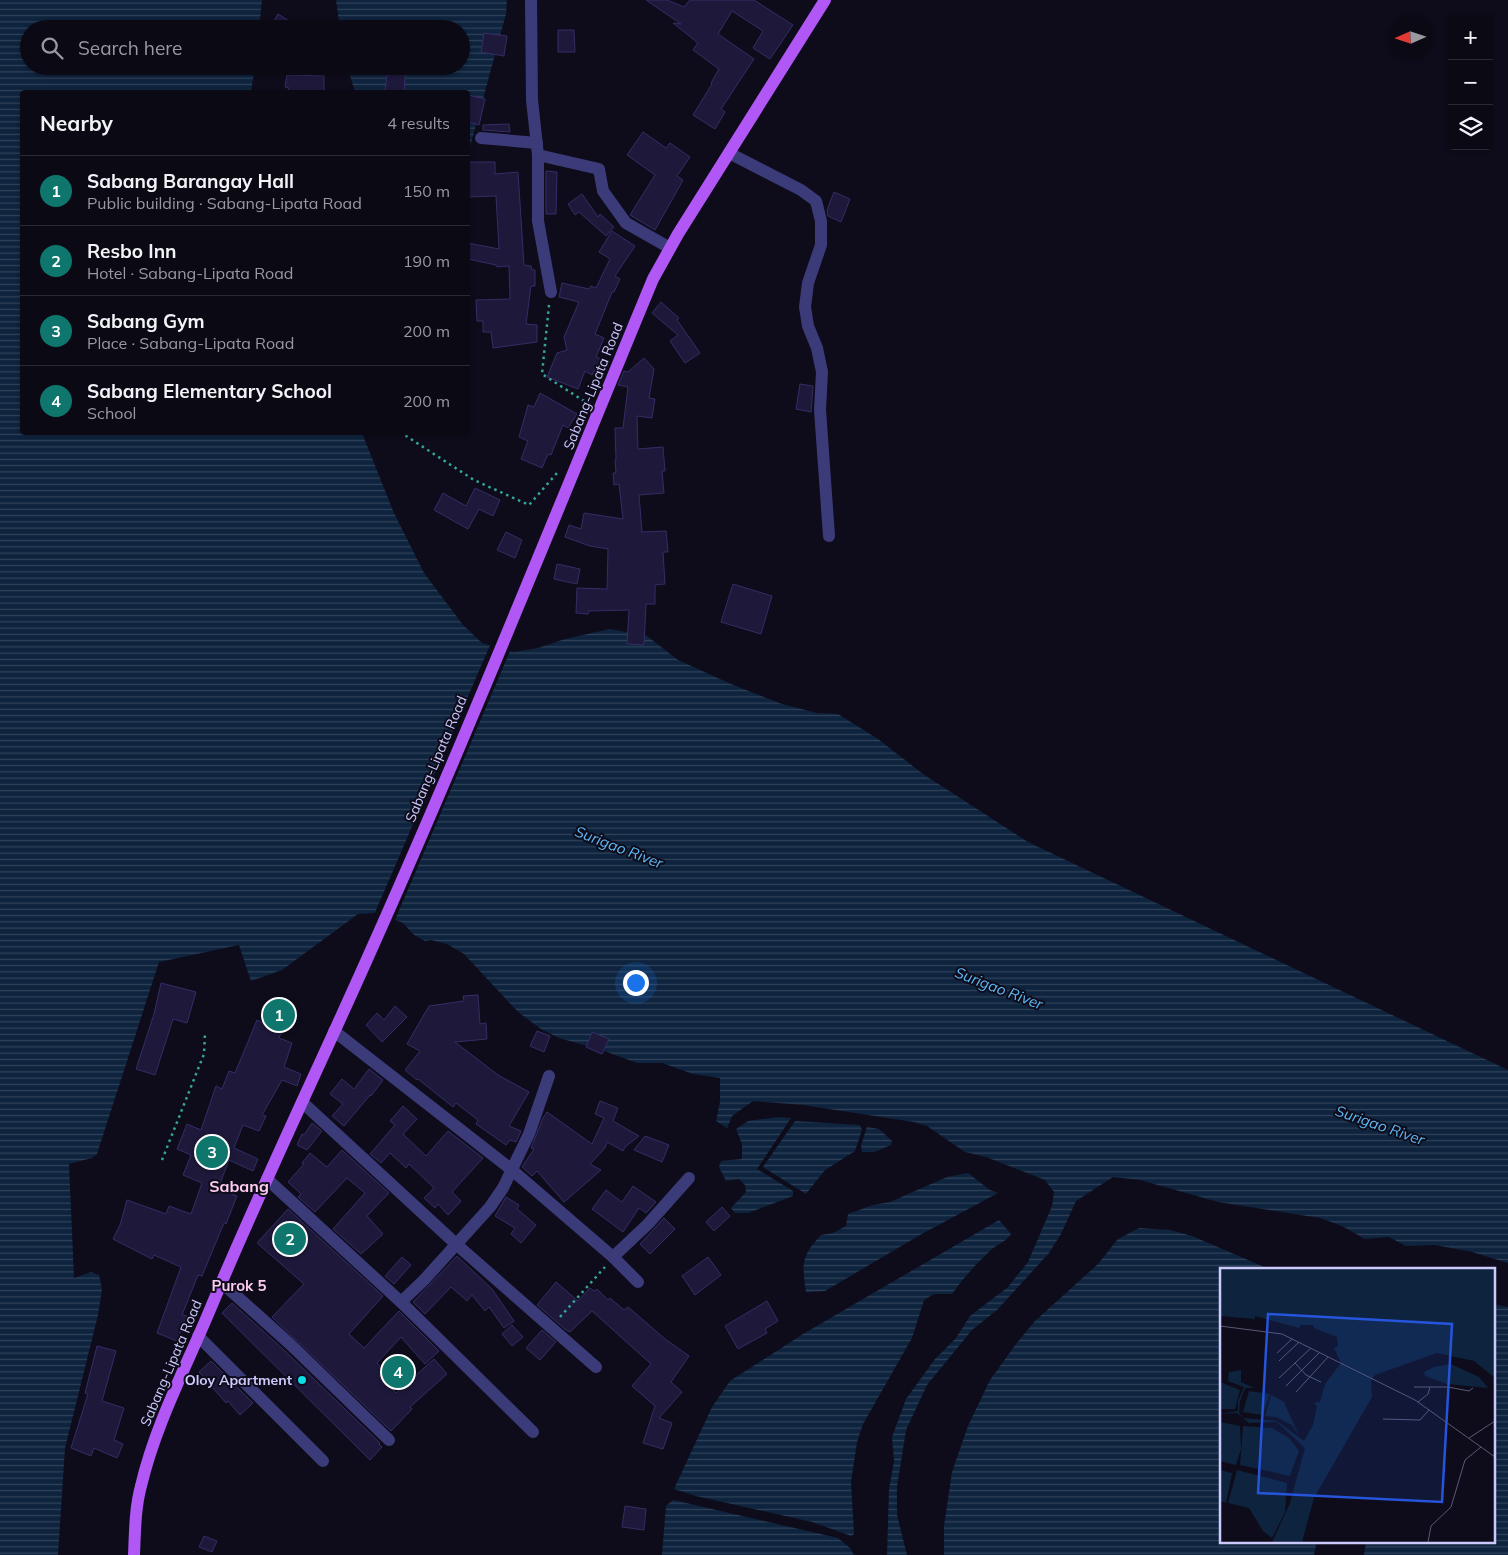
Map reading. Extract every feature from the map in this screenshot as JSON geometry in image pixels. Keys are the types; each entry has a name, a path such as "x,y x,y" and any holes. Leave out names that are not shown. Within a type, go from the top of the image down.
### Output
{"main road":[{"name":"Sabang-Lipata Road","path":"134,1555 135,1527 140,1490 148,1458 160,1425 221,1282 368,958 520,602 653,280 670,248 825,0"}],"street":[{"path":"531,0 532,100 538,149 538,221 551,292"},
{"path":"481,138 538,149 599,169 603,191 626,223 670,248"},
{"path":"729,152 801,190 816,201 821,221 821,245 808,283 805,307 808,326 817,348 822,372 820,410 829,536"},
{"path":"334,1031 512,1170 614,1257 638,1282"},
{"path":"401,1302 424,1280 490,1207 512,1170 529,1134 549,1076"},
{"path":"302,1102 456,1244 596,1367"},
{"path":"614,1257 648,1224 688,1178"},
{"path":"267,1179 401,1302 533,1432"},
{"path":"221,1282 290,1344 388,1440"},
{"path":"198,1336 323,1461"}],"path":[{"path":"551,292 542,374 599,410"},
{"path":"405,435 474,480 529,504 559,471 575,469"},
{"path":"162,1160 204,1054 205,1033"},
{"path":"550,1327 614,1257"}],"water":[{"name":"Surigao River","path":"0,0 262,0 260,20 20,20 20,75 254,75 251,90 20,90 20,435 363,435 394,513 424,573 463,625 482,643 514,652 538,648 565,639 610,629 647,636 678,660 731,684 782,704 817,713 838,714 878,739 923,774 1028,842 1508,1070 1508,1263 1472,1252 1435,1245 1406,1246 1389,1237 1365,1239 1342,1226 1320,1218 1218,1202 1140,1180 1113,1177 1076,1201 1061,1234 1049,1253 997,1310 972,1330 927,1385 906,1430 897,1487 897,1515 907,1555 887,1555 889,1489 894,1461 892,1437 906,1399 935,1359 956,1338 970,1316 1008,1287 1028,1262 1052,1206 1054,1192 1045,1180 986,1157 965,1152 927,1126 914,1122 803,1105 753,1101 732,1116 727,1128 716,1121 720,1102 720,1078 693,1074 662,1063 637,1063 599,1049 559,1038 541,1029 518,1012 464,954 447,944 431,940 425,941 414,935 403,923 377,913 358,914 282,970 251,981 239,945 159,962 97,1154 92,1158 69,1164 74,1278 91,1272 99,1275 102,1289 98,1315 65,1448 58,1555 0,1555"},
{"path":"336,0 507,0 506,14 470,147 470,90 354,90 350,75 470,75 470,20 339,20"},
{"path":"778,1117 791,1118 757,1169 793,1191 793,1196 748,1213 735,1213 731,1208 746,1192 745,1185 739,1179 726,1181 719,1167 721,1161 742,1159 742,1144 736,1129 748,1121"},
{"path":"795,1121 860,1125 862,1130 855,1151 825,1170 806,1194 763,1167"},
{"path":"867,1127 879,1129 892,1141 891,1145 874,1152 862,1152 861,1145"},
{"path":"968,1173 990,1190 998,1193 920,1235 825,1291 806,1292 804,1261 806,1255 821,1235 833,1233 846,1226 848,1214 873,1205 890,1202 947,1177"},
{"path":"999,1220 1011,1234 1005,1241 992,1249 981,1260 952,1294 934,1294 924,1300 912,1338 863,1424 857,1442 851,1482 854,1534 851,1536 812,1522 696,1496 674,1489 712,1407 730,1381 803,1334"},
{"path":"1139,1228 1170,1230 1192,1236 1267,1268 1220,1268 1220,1542 1317,1542 1314,1555 944,1555 944,1526 952,1472 968,1426 990,1380 1035,1321 1098,1264 1118,1239"},
{"path":"1496,1304 1508,1307 1508,1555 1364,1555 1366,1542 1496,1542"},
{"path":"673,1500 838,1538 850,1548 854,1555 662,1555 666,1506"}],"pier":[{"path":"491,643 511,649 394,922 374,915"}],"building":[{"path":"646,0 667,0 684,7 690,0 754,0 793,25 770,59 753,48 763,31 732,11 718,34 754,59 721,109 725,112 715,129 693,115 719,69 693,50 698,43 673,23 681,24"},
{"path":"278,14 288,20 274,20"},
{"path":"558,30 574,30 575,52 558,52"},
{"path":"484,33 507,36 504,56 481,52"},
{"path":"287,75 324,76 324,90 288,90 289,88 285,87"},
{"path":"387,75 405,75 404,90 385,90"},
{"path":"470,95 485,99 479,125 470,123"},
{"path":"509,124 510,132 483,130 483,125"},
{"path":"643,132 666,148 670,143 690,157 677,176 683,180 655,230 630,215 655,175 627,155"},
{"path":"470,162 495,162 495,174 518,172 524,265 531,266 532,270 535,270 535,286 531,286 526,324 537,325 537,342 493,348 491,332 483,332 483,321 477,321 476,300 510,299 509,266 497,267 496,265 470,259 470,243 499,249 496,196 470,197"},
{"path":"546,171 557,172 556,214 546,214"},
{"path":"834,192 850,199 841,222 828,216 827,210"},
{"path":"582,194 598,217 600,214 614,227 606,236 579,212 575,215 568,204"},
{"path":"612,231 635,246 615,276 620,279 614,292 612,292 595,334 604,338 596,357 601,359 592,375 585,371 578,389 547,377 557,353 567,350 564,337 579,302 559,297 562,283 589,289 591,286 596,288 610,259 599,252"},
{"path":"661,302 679,318 677,320 700,353 685,363 670,341 678,335 652,313"},
{"path":"644,358 654,369 649,398 655,399 652,418 637,416 638,449 663,447 665,471 662,471 664,493 639,495 642,532 666,531 668,552 663,552 665,584 655,585 655,604 646,604 644,645 627,644 629,610 589,611 588,614 576,613 577,588 607,589 608,549 590,546 565,537 569,525 581,529 584,513 623,519 619,484 614,485 613,473 616,473 615,428 623,428 628,387 618,385 624,371 628,372"},
{"path":"800,384 813,386 811,412 796,409"},
{"path":"540,393 577,414 568,428 563,425 551,455 548,454 542,468 521,459 528,441 519,437 528,405 534,407"},
{"path":"475,488 500,500 493,516 479,509 468,529 434,510 443,493 466,506"},
{"path":"506,532 522,540 515,558 497,550"},
{"path":"557,564 580,569 577,584 554,579"},
{"path":"733,584 772,596 761,634 721,622"},
{"path":"161,983 196,992 187,1023 173,1019 155,1075 136,1069 154,1014"},
{"path":"478,995 480,1024 486,1023 487,1039 455,1042 498,1075 529,1092 509,1126 521,1131 516,1142 510,1140 506,1145 476,1124 478,1120 456,1103 453,1107 405,1070 420,1051 407,1044 429,1006 464,1001 463,996"},
{"path":"276,1001 291,1007 279,1038 292,1043 284,1067 301,1074 297,1086 282,1080 262,1115 266,1116 259,1131 243,1125 234,1148 258,1159 253,1171 229,1160 218,1189 237,1196 202,1276 198,1275 182,1315 187,1316 177,1341 157,1333 181,1267 154,1255 152,1259 113,1239 120,1225 127,1200 166,1214 169,1206 191,1214 202,1183 183,1175 191,1155 177,1149 187,1124 201,1130 216,1086 222,1089 229,1071 235,1073 257,1020 267,1025"},
{"path":"395,1006 407,1017 382,1042 366,1025 377,1013 384,1020"},
{"path":"537,1031 550,1036 544,1052 530,1046"},
{"path":"592,1032 609,1039 602,1054 586,1047"},
{"path":"369,1069 383,1080 344,1126 332,1116 343,1104 330,1094 342,1079 354,1089"},
{"path":"600,1101 618,1108 613,1121 639,1136 625,1147 623,1151 607,1142 605,1148 590,1164 601,1170 564,1202 537,1171 532,1176 522,1167 534,1149 531,1148 547,1112 592,1144 604,1118 595,1114"},
{"path":"403,1106 417,1119 403,1134 426,1156 448,1131 483,1158 452,1192 461,1201 448,1215 438,1204 435,1208 424,1198 434,1188 409,1164 406,1168 390,1153 381,1163 370,1154 395,1125 390,1121"},
{"path":"312,1123 322,1131 307,1150 297,1145 302,1134 304,1135"},
{"path":"645,1136 669,1145 662,1162 634,1150"},
{"path":"342,1150 389,1193 367,1216 383,1234 361,1254 333,1229 365,1193 347,1178 315,1212 298,1197 301,1194 288,1182 304,1164 302,1163 310,1153 327,1167"},
{"path":"633,1186 656,1202 646,1213 639,1208 623,1232 592,1209 606,1190 622,1202"},
{"path":"506,1197 519,1205 517,1209 536,1225 521,1243 511,1234 515,1228 495,1216"},
{"path":"722,1207 730,1216 714,1231 706,1222"},
{"path":"288,1209 383,1296 349,1334 364,1348 399,1311 439,1351 425,1364 401,1337 377,1363 384,1371 379,1376 396,1393 434,1359 447,1374 410,1407 412,1409 391,1431 272,1317 304,1284 257,1243"},
{"path":"664,1218 675,1229 650,1254 640,1244"},
{"path":"457,1256 492,1289 514,1321 504,1328 489,1307 485,1311 472,1295 467,1301 451,1287 425,1314 413,1302"},
{"path":"402,1257 411,1265 394,1284 385,1276"},
{"path":"708,1257 721,1275 695,1295 682,1276"},
{"path":"556,1282 578,1301 590,1288 594,1291 597,1289 608,1300 610,1298 624,1310 628,1307 665,1339 689,1356 671,1382 682,1392 659,1418 672,1423 663,1449 643,1443 655,1406 632,1386 651,1364 592,1311 570,1332 537,1305"},
{"path":"767,1301 778,1321 765,1329 767,1333 738,1349 725,1326"},
{"name":"Oloy Apartment","path":"232,1303 284,1350 380,1443 382,1447 370,1460 222,1313"},
{"path":"512,1325 523,1337 512,1346 502,1334"},
{"path":"542,1330 556,1342 540,1360 526,1348"},
{"path":"97,1346 116,1351 102,1401 124,1408 114,1440 123,1444 117,1458 94,1448 91,1456 71,1448 88,1394 85,1393"},
{"path":"211,1361 253,1403 240,1415 228,1401 226,1403 199,1372"},
{"path":"625,1506 646,1509 644,1530 622,1527"},
{"path":"204,1536 217,1541 212,1552 199,1547"}],"place":[{"name":"Sabang Barangay Hall","path":"279,1015"},
{"name":"Sabang Gym","path":"212,1152"},
{"name":"Resbo Inn","path":"290,1239"},
{"name":"Sabang Elementary School","path":"398,1372"},
{"name":"Oloy Apartment","path":"302,1380"}],"district":[{"name":"Sabang","path":"239,1186"},
{"name":"Purok 5","path":"239,1285"}]}
